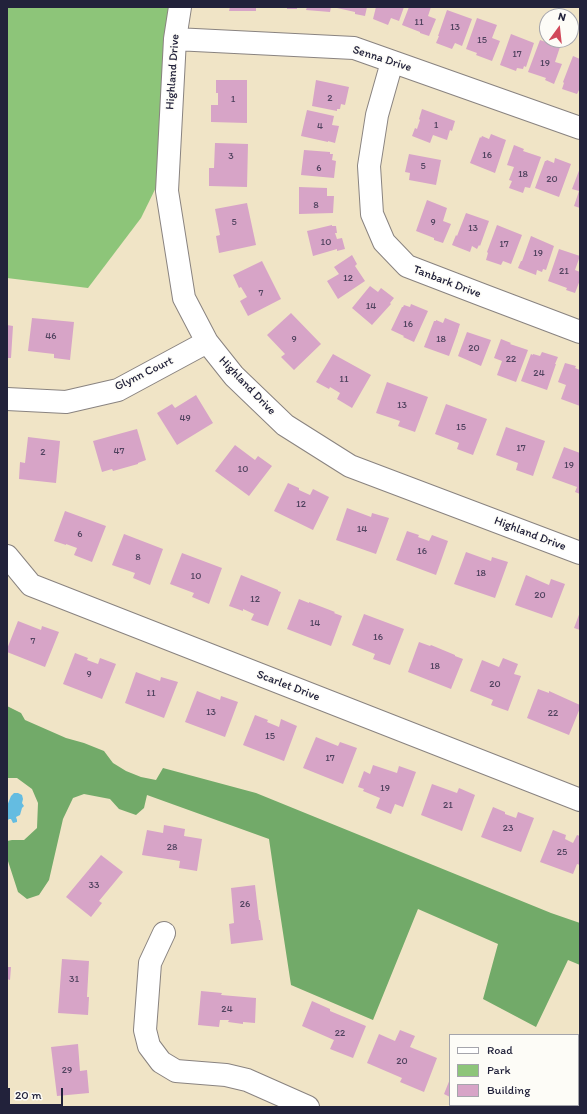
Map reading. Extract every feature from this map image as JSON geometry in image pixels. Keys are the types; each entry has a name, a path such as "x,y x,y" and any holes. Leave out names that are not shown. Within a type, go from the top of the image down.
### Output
{"street":[{"name":"Highland Drive","path":"180,7 175,39 166,191 184,298 207,342 234,376 285,425 350,466 580,553"},
{"name":"Senna Drive","path":"175,39 354,48 580,128"},
{"name":"Tanbark Drive","path":"392,62 377,115 369,166 372,214 384,242 407,266 580,332"},
{"name":"Glynn Court","path":"7,399 66,402 118,390 207,342"},
{"name":"Scarlet Drive","path":"7,556 31,585 580,800"},
{"path":"164,933 150,963 145,1030 148,1046 161,1062 176,1071 226,1075 247,1080 308,1107"}],"green space":[{"path":"7,7 180,7 168,163 141,218 88,288 7,278"},
{"path":"7,706 21,713 25,720 66,738 104,751 113,763 126,771 141,777 156,780 163,768 256,793 551,913 580,923 580,965 568,960 536,1027 483,999 498,944 418,909 373,1020 291,985 269,839 147,795 144,808 136,815 119,809 110,799 84,794 73,798 63,819 49,880 39,895 27,899 18,892 7,858 7,841 24,840 37,828 38,803 32,789 17,778 7,778"}],"water":[{"path":"14,793 22,795 22,803 24,806 20,815 16,817 17,822 13,823 11,819 7,821 7,806 11,796"}],"building":[{"path":"230,7 256,7 256,11 229,11"},
{"path":"287,7 297,7 297,9 287,9"},
{"path":"307,7 331,7 330,12 306,10"},
{"path":"337,7 367,7 365,16"},
{"path":"376,7 404,7 399,21 391,18 388,25 373,19"},
{"path":"409,7 431,7 428,16 436,19 429,36 402,25"},
{"path":"447,10 472,19 462,46 455,43 452,49 436,43"},
{"path":"477,18 497,25 492,38 500,41 492,61 476,55 477,53 466,49"},
{"path":"511,34 534,43 526,67 524,66 523,69 517,68 516,71 500,65"},
{"path":"539,43 539,48 560,48 555,62 562,64 554,84 545,80 546,78 528,72"},
{"path":"573,56 580,59 580,88 577,94 562,89 563,82"},
{"path":"216,80 247,80 247,123 211,122 211,105 218,105"},
{"path":"316,80 349,87 345,105 341,104 340,109 337,109 337,111 312,106"},
{"path":"422,109 455,121 447,140 433,135 430,143 412,136 415,128 417,129"},
{"path":"307,110 334,116 332,125 339,126 335,143 301,136"},
{"path":"491,134 506,140 495,173 470,163 480,137 481,138 482,136 489,139"},
{"path":"215,143 248,144 247,187 209,186 209,168 214,168"},
{"path":"514,145 524,149 523,151 541,157 530,188 525,187 523,193 509,188 512,181 509,180 514,167 507,165"},
{"path":"304,150 330,152 330,154 333,154 332,160 336,161 334,178 301,175"},
{"path":"409,154 441,160 436,185 409,180 410,173 405,172"},
{"path":"555,158 571,164 559,197 535,188 545,161 547,160 554,163"},
{"path":"580,168 580,208 574,206 579,191 572,189"},
{"path":"299,187 327,188 327,196 334,196 333,213 299,214"},
{"path":"427,200 447,208 443,221 451,224 443,243 416,231"},
{"path":"247,203 256,245 219,253 216,236 220,235 215,209"},
{"path":"466,213 489,221 480,246 479,245 477,249 472,246 470,252 452,245"},
{"path":"332,225 336,226 337,233 335,233 337,239 342,238 345,249 337,251 337,249 313,256 307,231"},
{"path":"497,225 522,235 511,264 503,261 501,265 486,260 487,252"},
{"path":"531,236 554,246 546,270 543,269 542,272 537,270 536,275 518,268"},
{"path":"559,249 580,256 575,270 580,272 580,280 575,293 566,290 567,288 548,281"},
{"path":"352,255 357,264 355,266 365,281 338,299 327,281 339,274 334,267"},
{"path":"262,261 281,299 248,316 240,301 247,297 241,287 239,288 233,275"},
{"path":"370,286 378,292 381,288 394,298 390,303 391,304 372,325 352,308"},
{"path":"411,304 428,311 414,342 391,330 402,307 404,305 410,307"},
{"path":"291,313 321,344 294,370 281,357 285,354 267,335"},
{"path":"32,318 74,322 70,360 54,358 54,354 28,351"},
{"path":"445,318 460,324 449,356 424,347 434,321 436,320 443,323"},
{"path":"7,325 13,326 11,358 7,358"},
{"path":"467,332 491,340 481,366 458,356"},
{"path":"501,339 511,343 510,344 528,350 516,382 497,375 502,361 494,358"},
{"path":"542,352 558,357 547,390 521,381 531,354 540,356"},
{"path":"333,354 371,375 352,408 337,399 340,393 330,387 329,389 316,382"},
{"path":"565,363 576,366 575,368 580,370 580,406 561,399 566,385 558,382"},
{"path":"387,382 428,397 415,432 398,426 400,421 376,413"},
{"path":"196,395 213,423 177,445 157,413 172,404 175,408"},
{"path":"446,404 487,419 473,455 457,449 459,443 435,434"},
{"path":"506,427 545,441 533,476 516,470 518,463 496,455"},
{"path":"137,429 146,460 138,464 113,471 112,469 102,472 93,441"},
{"path":"28,437 60,441 56,483 19,479 20,462 25,463"},
{"path":"235,445 255,460 258,456 272,466 249,496 215,471"},
{"path":"564,447 580,453 580,494 575,492 577,487 552,478"},
{"path":"288,483 310,495 313,489 329,497 313,530 274,511"},
{"path":"347,508 371,517 372,513 389,518 376,554 336,540"},
{"path":"65,511 106,526 92,562 74,555 77,548 54,541"},
{"path":"407,531 419,535 418,537 429,541 432,535 448,541 436,575 396,560"},
{"path":"124,534 163,549 150,585 133,578 135,573 112,565"},
{"path":"466,552 491,561 492,557 508,562 495,598 454,584"},
{"path":"182,553 222,568 209,604 192,597 194,593 170,584"},
{"path":"241,575 281,592 268,626 251,620 254,614 243,609 243,611 229,606"},
{"path":"526,575 549,585 551,579 565,584 552,618 515,605"},
{"path":"299,599 342,616 331,646 287,629"},
{"path":"580,612 580,630 574,628"},
{"path":"364,614 404,629 390,665 373,659 375,654 352,645"},
{"path":"18,621 41,630 42,626 59,632 45,667 7,652"},
{"path":"419,642 430,646 431,645 463,659 451,689 408,672"},
{"path":"75,653 98,664 100,658 116,664 102,699 63,684"},
{"path":"503,658 518,664 514,674 521,676 508,711 491,705 493,700 470,691 482,660 499,667"},
{"path":"136,672 160,681 161,677 178,682 164,718 125,703"},
{"path":"538,689 549,693 549,691 580,705 569,735 527,718"},
{"path":"197,691 220,700 221,696 238,702 225,737 185,722"},
{"path":"255,715 268,720 267,722 279,727 281,719 297,726 284,761 243,745"},
{"path":"316,737 338,746 340,742 357,748 343,784 303,768"},
{"path":"373,765 397,773 399,766 416,772 403,807 395,804 391,814 376,808 380,798 363,791 364,789 358,787 364,771 370,774"},
{"path":"432,784 457,793 459,788 475,795 462,831 421,815"},
{"path":"493,807 516,818 518,812 534,818 521,852 481,837"},
{"path":"164,825 185,829 184,836 202,839 197,871 179,868 180,861 142,855 147,830 163,833"},
{"path":"553,830 566,835 565,839 573,843 577,835 580,836 580,865 577,864 573,874 540,862"},
{"path":"101,855 123,872 99,901 102,903 91,917 66,897"},
{"path":"255,885 263,940 231,944 229,924 234,923 231,888"},
{"path":"62,959 89,961 87,997 89,997 88,1015 58,1013"},
{"path":"7,967 11,967 10,980 7,979"},
{"path":"201,991 222,993 221,995 256,998 255,1023 243,1022 243,1024 228,1022 229,1020 220,1020 219,1027 198,1025"},
{"path":"312,1001 330,1009 330,1011 366,1026 353,1058 330,1049 334,1040 302,1026"},
{"path":"400,1030 415,1036 410,1047 437,1058 424,1092 400,1082 402,1078 367,1063 379,1034 395,1041"},
{"path":"580,1041 580,1104 579,1104"},
{"path":"78,1044 80,1071 87,1070 89,1093 57,1096 51,1047"},
{"path":"449,1082 449,1096 444,1094"},
{"path":"472,1106 502,1106 502,1107"},
{"path":"510,1106 534,1106 534,1107"}]}
